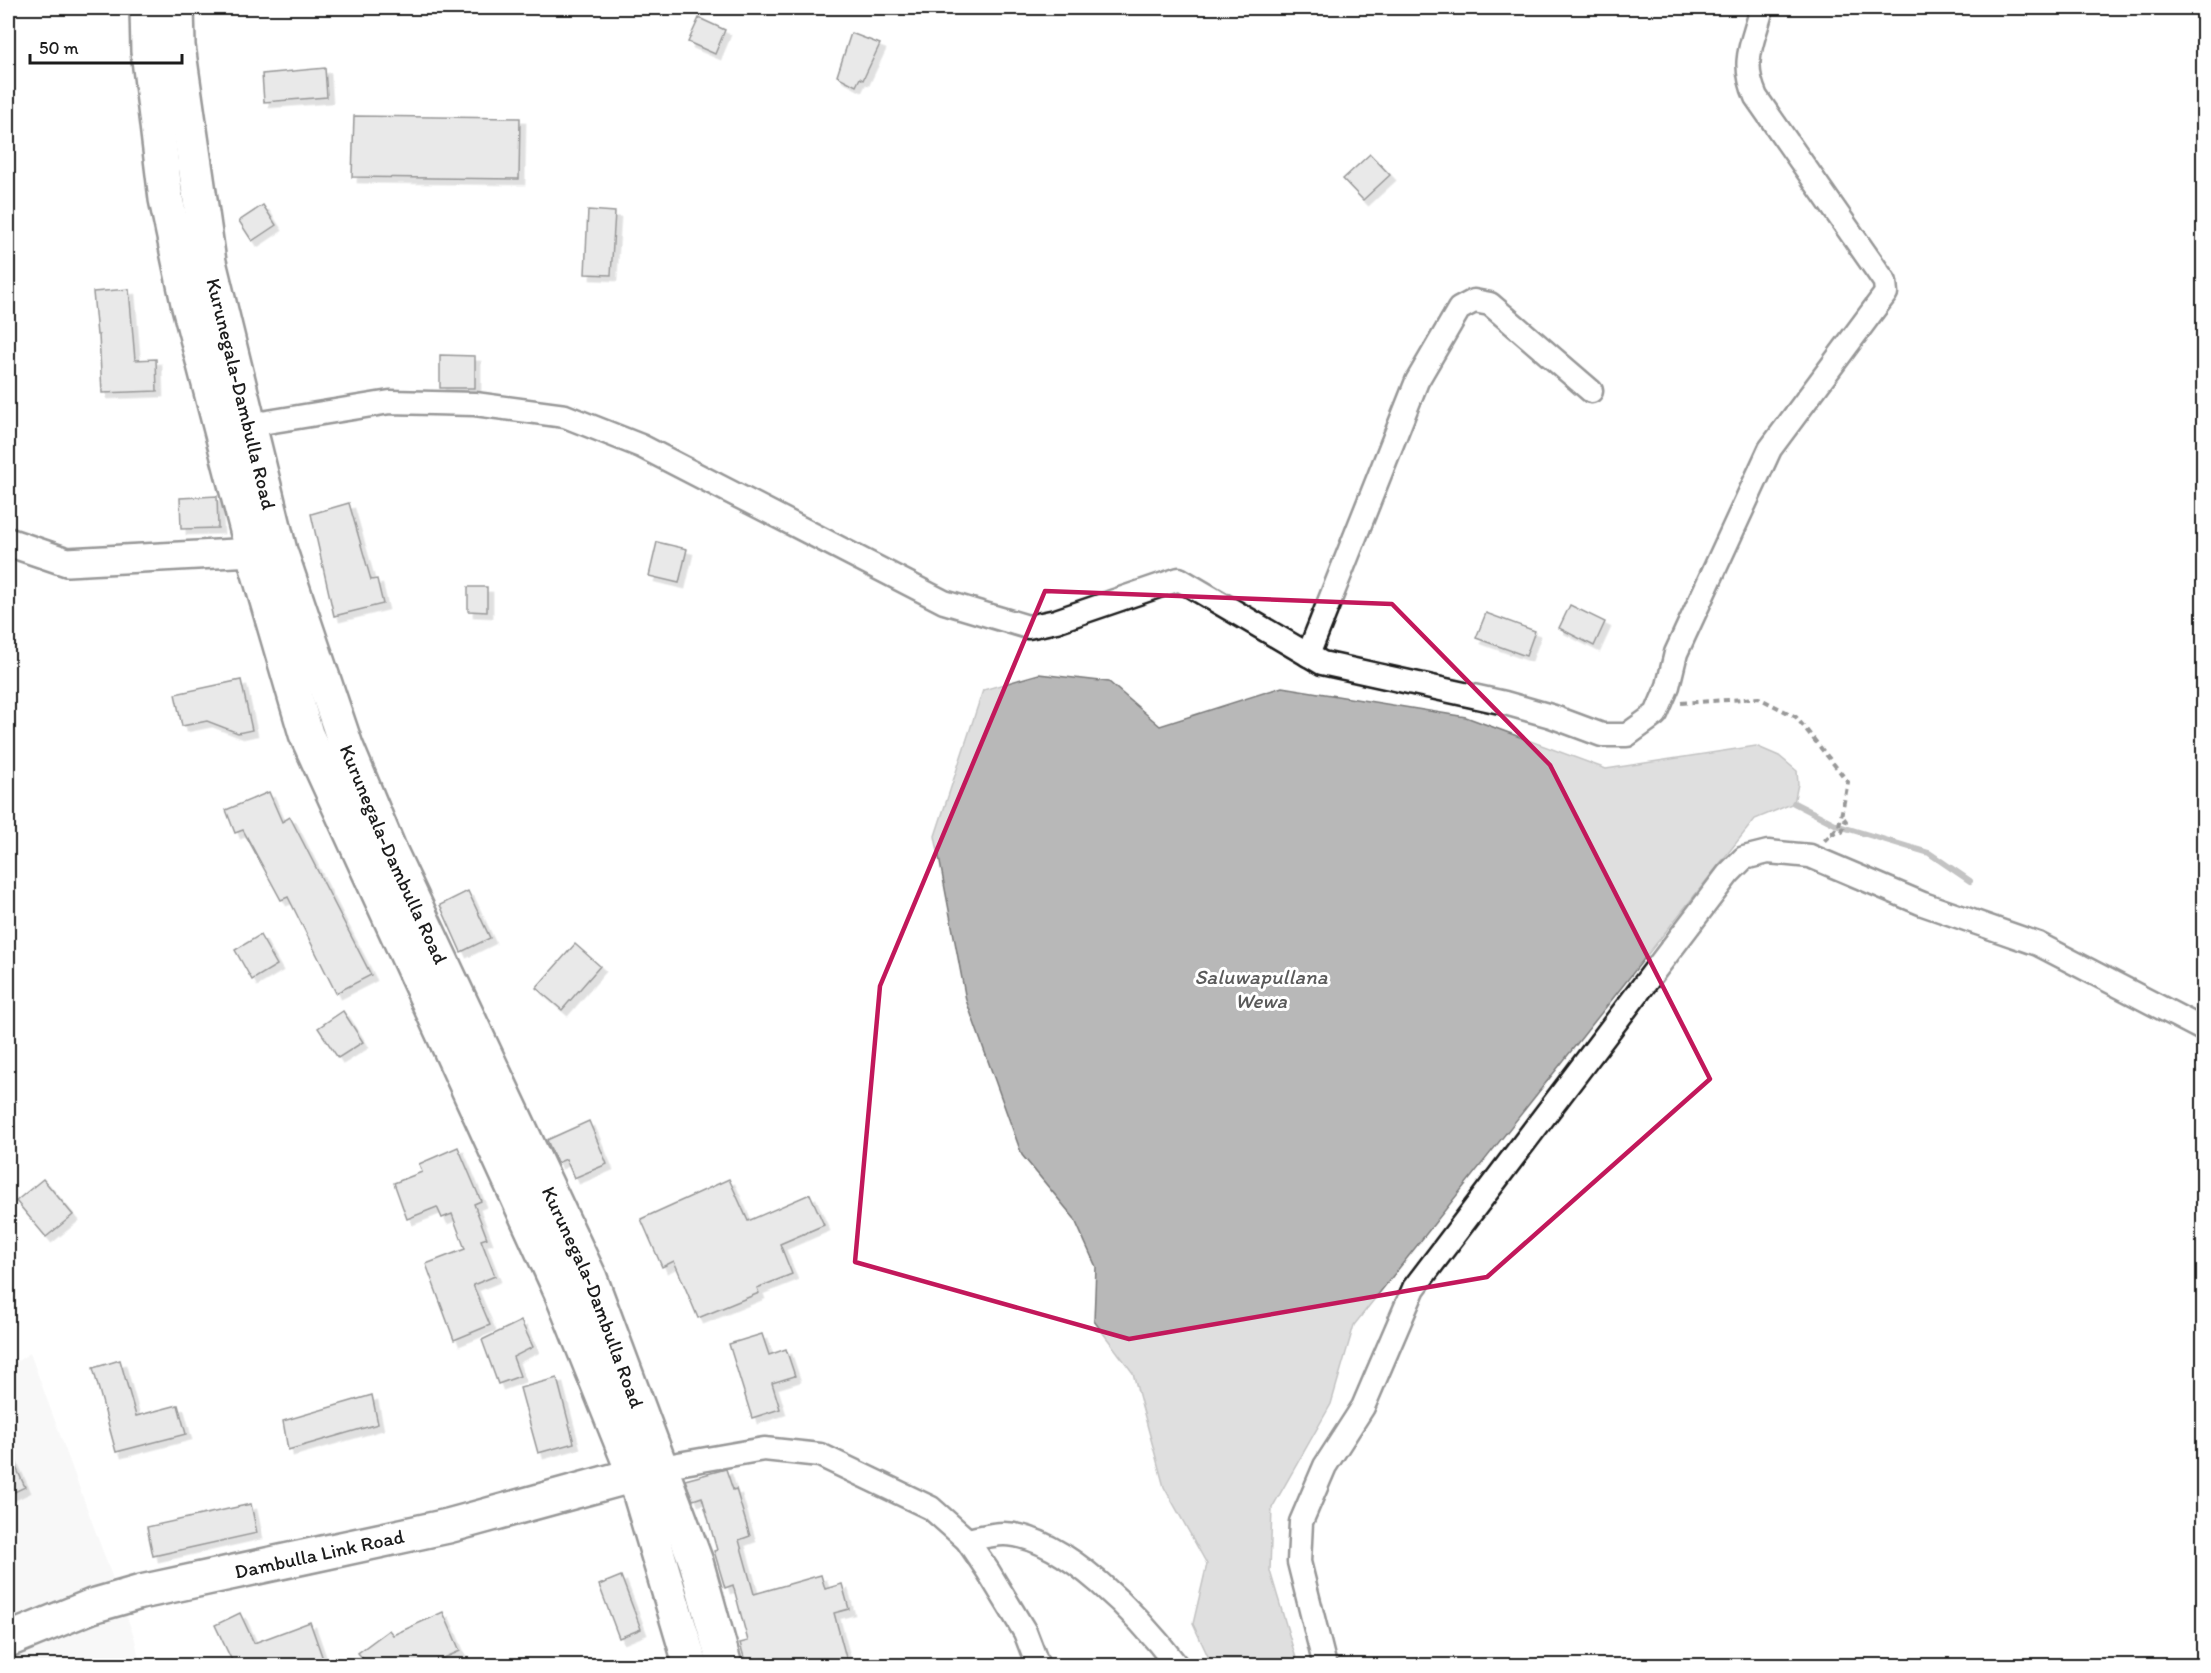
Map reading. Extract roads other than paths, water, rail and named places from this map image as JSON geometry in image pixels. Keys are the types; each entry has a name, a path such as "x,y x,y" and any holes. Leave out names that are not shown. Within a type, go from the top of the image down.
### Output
{"main road":[{"name":"Kurunegala-Dambulla Road","path":"147,8 163,48 209,262 249,425 266,552 306,734 557,1283 648,1471 696,1562 725,1665"},
{"name":"Kurunegala-Dambulla Road","path":"177,8 163,48 169,211 189,303 266,552"},
{"name":"Kurunegala-Dambulla Road","path":"648,1471 691,1665"},
{"name":"Dambulla Link Road","path":"8,1640 92,1606 141,1593 448,1526 648,1471"}],"street":[{"path":"249,425 390,402 475,404 565,416 641,446 944,602 1028,627 1056,621 1179,579 1322,663 1551,716 1602,735 1627,735 1656,714 1668,686 1676,652 1770,449 1886,292 1885,282 1756,97 1748,78 1746,65 1762,8"},
{"path":"1308,655 1417,381 1459,309 1474,301 1490,304 1591,391"},
{"path":"8,542 67,562 266,552"},
{"path":"1325,1665 1299,1562 1301,1522 1325,1466 1363,1407 1414,1288 1728,874 1744,858 1768,852 1810,856 1923,904 2038,944 2204,1030"},
{"path":"648,1471 764,1449 820,1455 931,1508 967,1540 1025,1632 1038,1665"},
{"path":"967,1540 1004,1534 1056,1551 1093,1577 1177,1665"}],"water":[{"name":"Saluwapullana Wewa","path":"1039,674 1109,682 1160,726 1282,687 1466,717 1606,769 1756,746 1779,756 1797,771 1798,784 1794,803 1755,819 1354,1325 1331,1404 1272,1508 1270,1571 1298,1665 1212,1665 1193,1624 1207,1564 1164,1487 1133,1373 1094,1321 1096,1267 1074,1218 1022,1155 966,1000 935,836 983,690"}],"waterway":[{"path":"1794,803 1839,826 1929,853 1970,881"}]}
